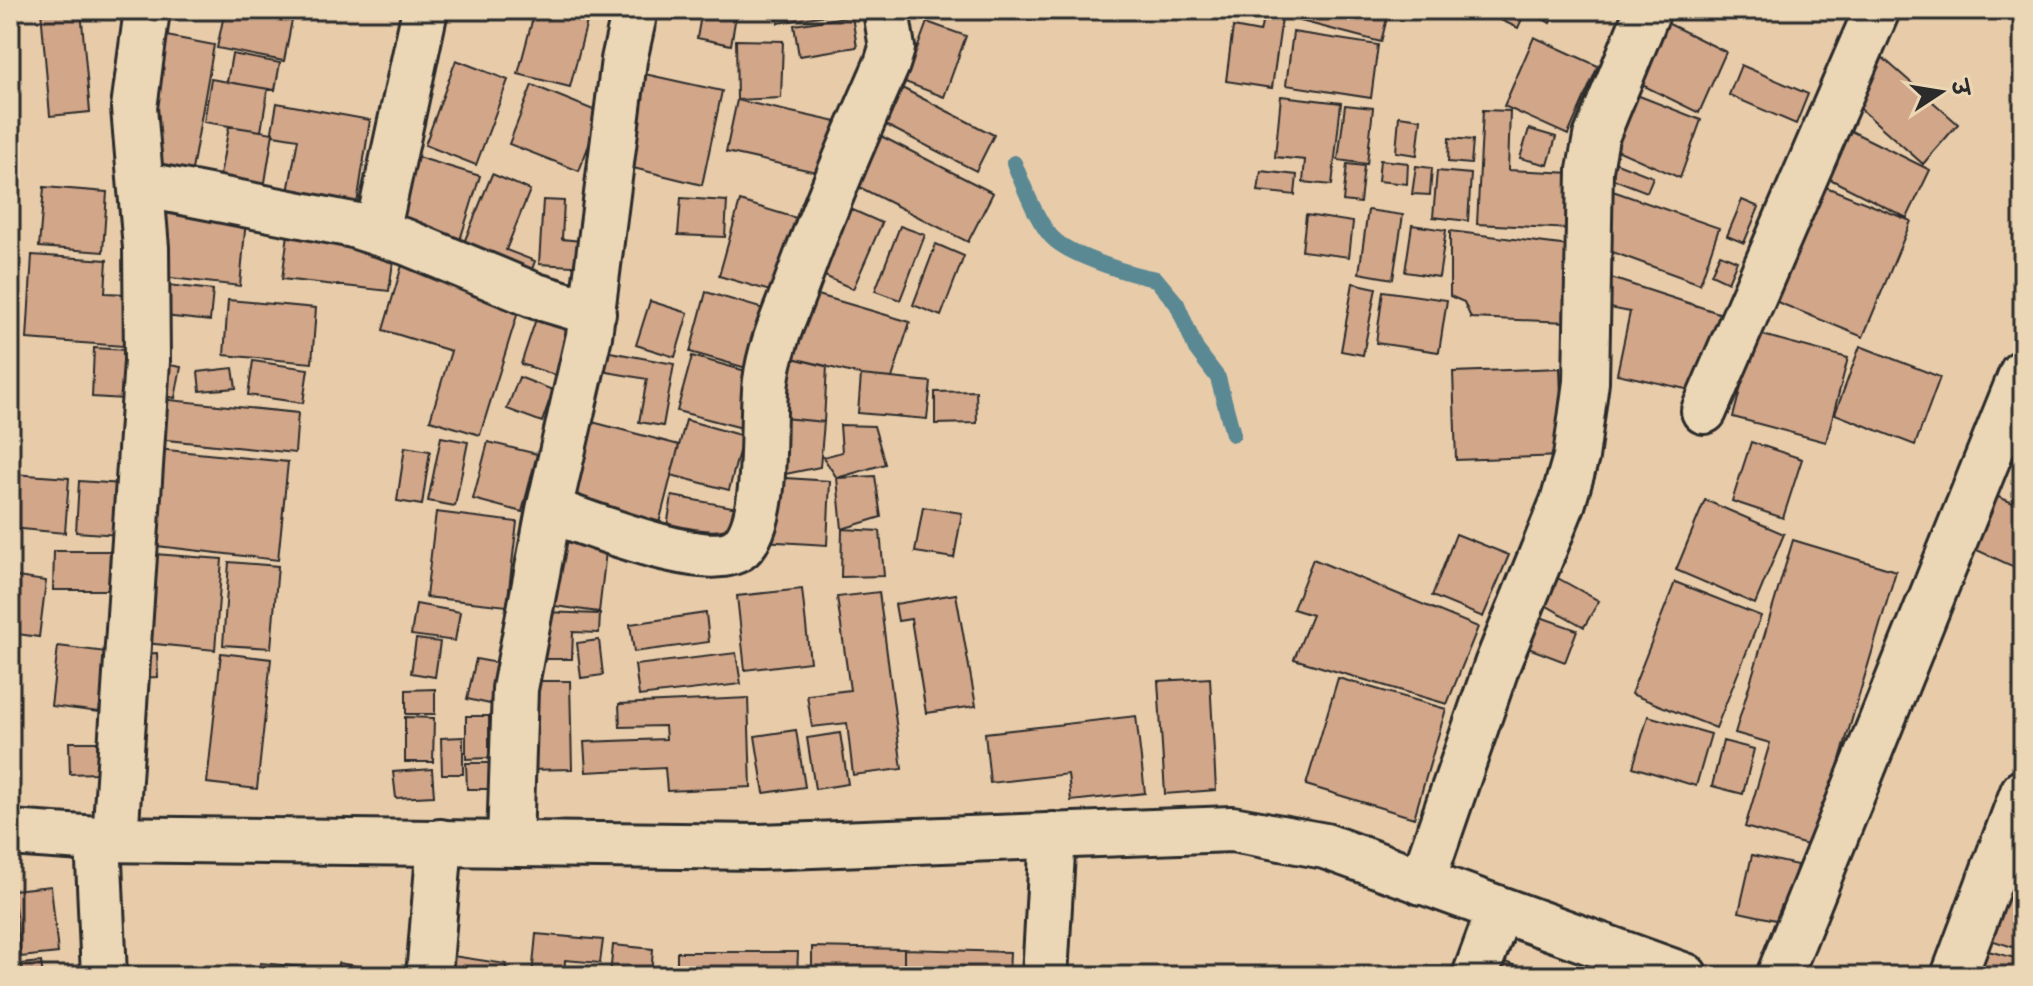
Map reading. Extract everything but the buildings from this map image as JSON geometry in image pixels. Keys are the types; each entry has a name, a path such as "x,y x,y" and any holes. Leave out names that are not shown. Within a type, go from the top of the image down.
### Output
{"street":[{"path":"104,976 106,839 147,361 146,248 134,108 147,10"},
{"path":"377,233 425,10"},
{"path":"510,843 515,689 549,510 593,313 624,60 635,10"},
{"path":"549,510 686,553 719,556 741,547 752,526 761,493 768,366 829,194 887,64 892,48 886,10"},
{"path":"1422,882 1497,665 1563,502 1576,457 1586,382 1590,170 1596,137 1648,10"},
{"path":"1704,411 1877,10"},
{"path":"141,184 353,225 536,296 593,313"},
{"path":"1779,976 2022,373"},
{"path":"1954,976 2023,792"},
{"path":"10,833 106,839 760,847 1232,829 1325,846 1685,976"},
{"path":"1045,976 1053,835"},
{"path":"429,976 440,842"},
{"path":"1475,976 1499,911"}],"waterway":[{"path":"1014,163 1038,216 1056,241 1104,264 1156,279 1177,304 1196,349 1218,378 1233,434"}]}
